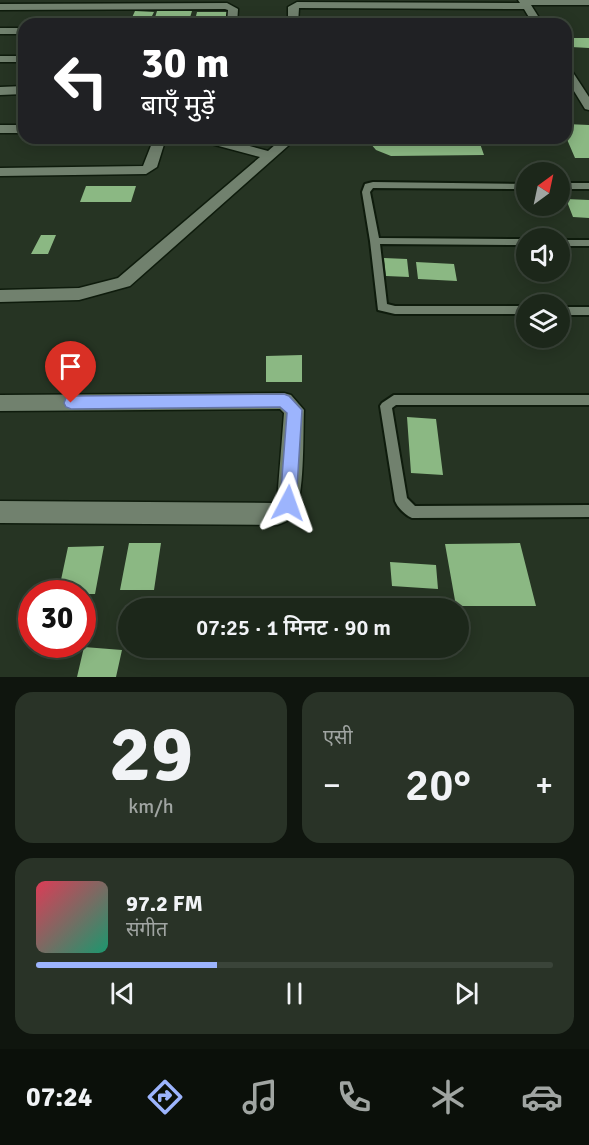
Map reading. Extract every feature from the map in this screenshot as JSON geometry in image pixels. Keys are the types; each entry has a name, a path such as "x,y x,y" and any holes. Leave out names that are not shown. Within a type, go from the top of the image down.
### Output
{"street":[{"path":"293,18 293,7 297,5 589,2"},
{"path":"524,3 533,18"},
{"path":"0,6 227,6 233,9 232,18"},
{"path":"0,31 18,31"},
{"path":"0,58 18,58"},
{"path":"572,81 584,102"},
{"path":"0,91 18,90"},
{"path":"0,129 18,129"},
{"path":"0,172 146,170 150,167 158,144"},
{"path":"227,144 270,156"},
{"path":"0,296 78,296 104,291 124,282 284,144"},
{"path":"0,403 284,401 294,410 288,503 284,510 277,514 0,512"}],"lane":[{"path":"516,186 368,186 366,192 375,241 382,307 395,310 516,310"},
{"path":"570,186 589,186"},
{"path":"375,241 516,242"},
{"path":"570,243 589,243"},
{"path":"570,311 589,311"},
{"path":"589,400 394,400 386,406 401,501 412,512 589,511"}],"building":[{"path":"135,11 154,12 151,18 132,18"},
{"path":"157,11 192,11 190,18 155,18"},
{"path":"197,12 227,12 226,18 196,18"},
{"path":"572,38 589,38 589,48 572,47"},
{"path":"572,124 589,125 589,158 575,158 569,144 572,144"},
{"path":"371,144 480,144 484,155 391,156 376,150"},
{"path":"86,186 136,186 131,202 80,202"},
{"path":"570,199 589,200 589,218 573,217"},
{"path":"41,235 56,235 48,254 31,254"},
{"path":"384,258 407,259 409,277 386,276"},
{"path":"416,262 454,264 457,281 418,279"},
{"path":"302,355 302,382 266,382 266,356"},
{"path":"407,417 436,419 443,475 411,473"},
{"path":"129,543 161,543 154,590 120,590"},
{"path":"520,543 536,606 469,606 469,598 455,598 445,544"},
{"path":"104,546 96,589 96,580 61,580 68,547"},
{"path":"390,562 436,565 438,589 392,586"},
{"path":"96,648 118,650 118,658 120,658 116,677 77,677 81,658 96,658"}],"route":[{"path":"71,403 284,401 294,410 288,503"}]}
